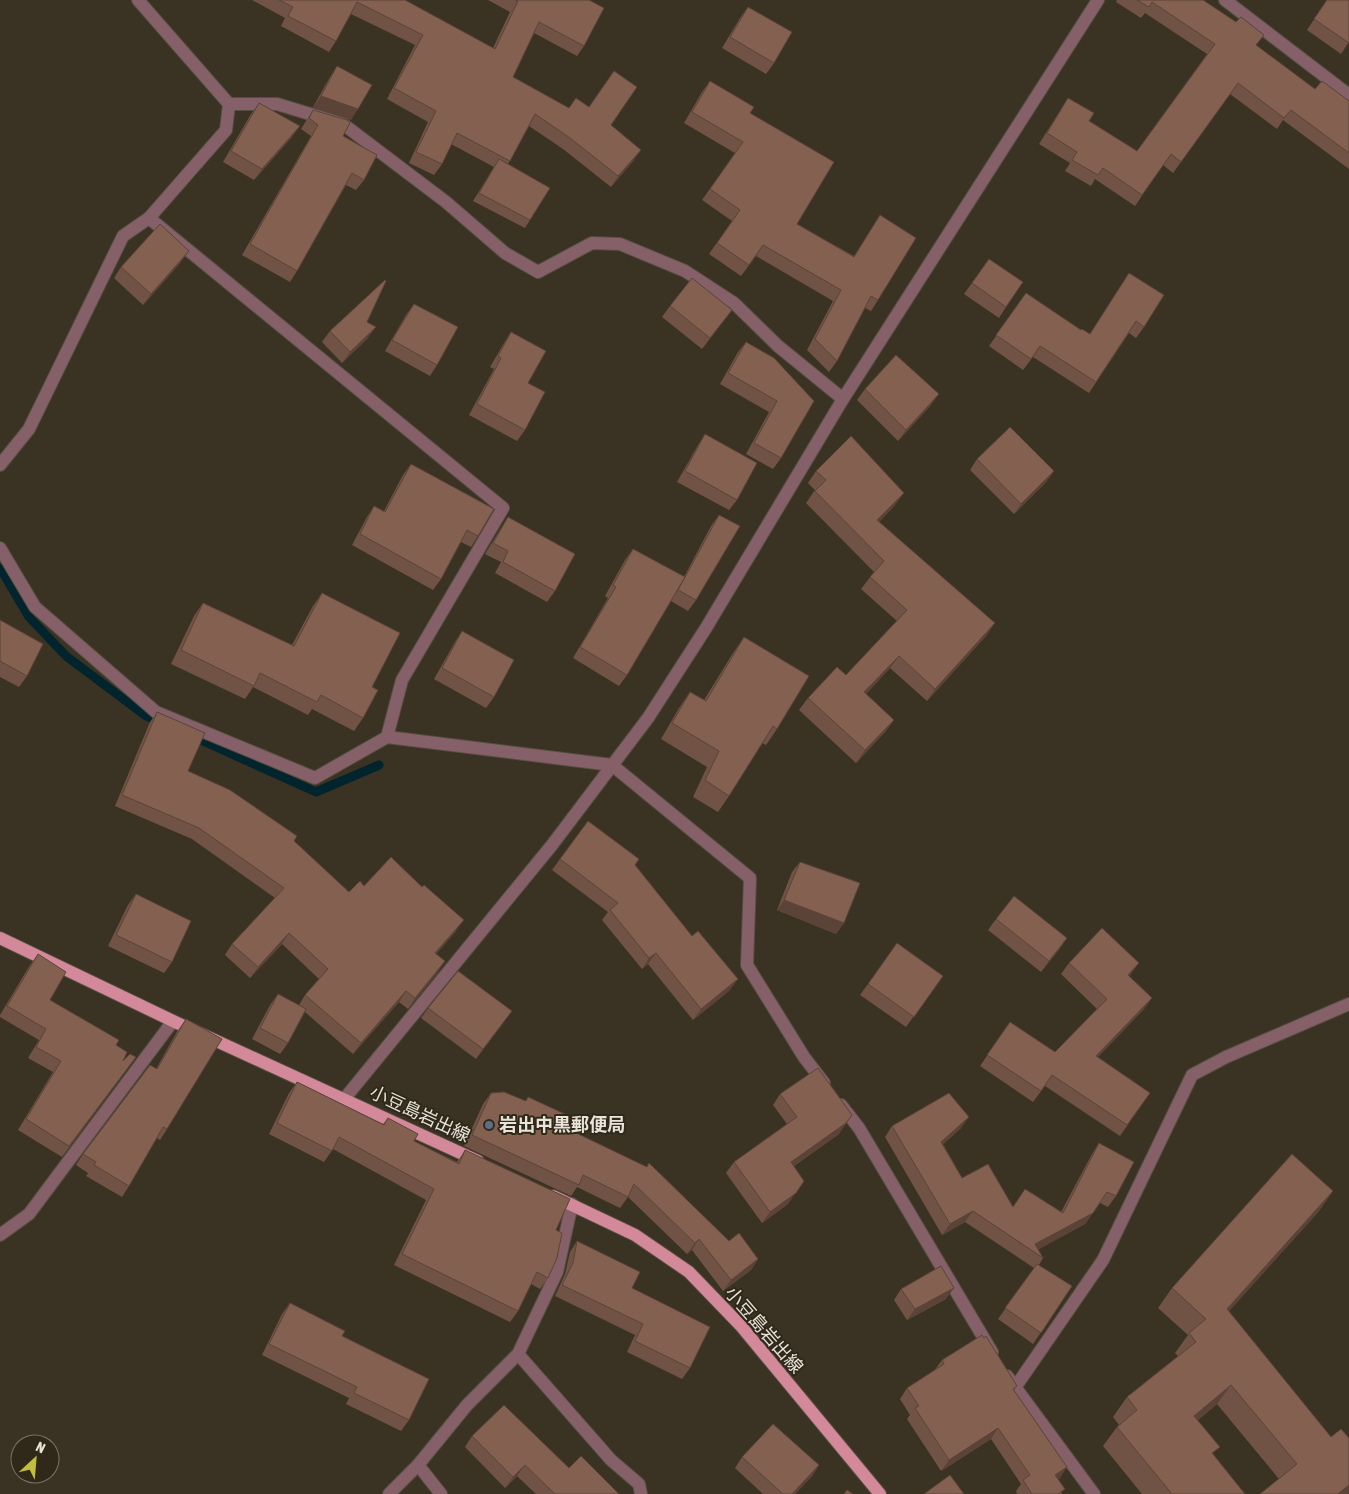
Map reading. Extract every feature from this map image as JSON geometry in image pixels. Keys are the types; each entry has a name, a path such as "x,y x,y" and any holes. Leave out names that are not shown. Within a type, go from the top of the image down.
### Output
{"main road":[{"name":"小豆島岩出線","path":"0,938 173,1021 493,1168"},
{"name":"小豆島岩出線","path":"545,1192 635,1236 689,1272 741,1326 880,1494"}],"street":[{"path":"0,465 29,428 122,236 149,218 226,130 229,104 138,0"},
{"path":"344,1098 552,845 648,718 706,628 843,399 1098,0"},
{"path":"1225,0 1348,92"},
{"path":"229,104 277,104 343,124 446,202 506,253 538,272 592,244 620,244 685,271 734,302 778,346 843,399"},
{"path":"149,218 503,508 402,680 387,737"},
{"path":"0,548 35,607 156,712 315,778 387,737 612,765 750,878 747,965 804,1057 859,1128 1014,1389 1094,1494"},
{"path":"1014,1389 1103,1260 1192,1075 1226,1057 1349,1004"},
{"path":"0,1236 30,1214 173,1021"},
{"path":"389,1494 418,1465 467,1405 518,1354 557,1272 572,1204"},
{"path":"518,1354 611,1460 639,1484 640,1494"},
{"path":"418,1465 442,1494"}],"building":[{"path":"279,0 405,0 495,49 518,1 515,0 589,0 604,8 584,46 539,22 513,77 569,108 576,98 589,107 614,71 637,87 611,125 641,150 618,176 570,138 535,114 510,161 457,133 442,164 416,152 436,111 394,88 423,35 357,2 336,41 288,16 293,7"},
{"path":"1137,0 1203,0 1236,22 1241,17 1264,35 1256,45 1315,89 1322,81 1349,101 1349,153 1291,110 1284,118 1238,83 1181,162 1171,154 1142,195 1103,168 1098,175 1072,160 1077,152 1047,133 1068,98 1094,113 1089,121 1137,151 1215,44 1152,2 1149,7"},
{"path":"1327,0 1349,0 1349,43 1314,19"},
{"path":"748,7 792,32 774,63 730,37"},
{"path":"337,66 372,85 358,109 321,96"},
{"path":"710,81 754,107 750,113 834,162 797,224 854,257 880,215 916,238 878,300 871,296 837,361 815,339 841,290 763,245 749,265 717,243 740,210 710,189 743,142 692,112"},
{"path":"259,103 300,126 262,169 231,151"},
{"path":"313,110 347,120 350,123 343,136 377,155 364,180 352,173 297,271 250,244 318,125 309,118"},
{"path":"499,159 550,188 530,220 479,193"},
{"path":"160,224 189,251 151,294 121,267"},
{"path":"989,259 1023,282 1006,307 972,283"},
{"path":"1129,273 1164,295 1144,327 1136,321 1096,382 1040,346 1031,359 996,335 1026,293 1090,334"},
{"path":"692,278 732,310 710,338 670,306"},
{"path":"385,280 367,322 376,327 350,352 330,331"},
{"path":"414,304 458,327 437,365 392,340"},
{"path":"511,332 546,351 528,383 545,392 525,430 477,404 501,358 498,356"},
{"path":"746,342 774,358 814,401 781,458 754,443 777,401 728,373"},
{"path":"896,355 939,394 906,430 865,389"},
{"path":"1010,427 1054,471 1021,504 977,459"},
{"path":"705,434 757,463 737,500 685,471"},
{"path":"851,436 904,493 877,520 995,623 935,689 899,656 864,692 894,720 865,750 808,698 837,667 846,675 907,610 870,577 884,561 815,491 826,480 816,471"},
{"path":"411,464 494,509 478,536 467,530 441,579 360,534 374,506 385,512"},
{"path":"719,515 740,526 696,600 678,590"},
{"path":"508,517 575,554 555,591 503,562 508,551 493,543"},
{"path":"633,549 685,577 627,675 580,647 616,587 613,585"},
{"path":"322,593 400,633 372,687 378,690 363,718 321,695 317,702 260,673 254,686 181,650 203,603 294,646"},
{"path":"0,620 43,644 27,676 0,661"},
{"path":"462,631 514,660 494,697 442,668"},
{"path":"744,637 809,676 777,729 773,726 729,796 705,780 719,751 672,723 690,692 706,701"},
{"path":"157,712 205,733 188,771 230,790 297,836 294,841 349,892 360,881 364,886 391,857 422,887 424,885 464,920 435,953 445,961 415,998 406,991 361,1043 305,995 328,969 289,933 258,967 232,944 284,888 199,828 122,795"},
{"path":"588,821 639,859 635,865 692,936 698,931 738,979 701,1009 656,953 649,958 610,910 618,903 560,859"},
{"path":"800,862 860,883 844,923 784,900"},
{"path":"136,894 191,921 172,962 116,935"},
{"path":"1014,896 1067,938 1049,961 996,919"},
{"path":"1102,928 1139,963 1128,975 1152,998 1096,1056 1150,1093 1127,1125 1052,1075 1041,1091 987,1055 1010,1022 1055,1052 1107,999 1069,963"},
{"path":"897,943 943,976 914,1017 868,984"},
{"path":"38,954 66,972 50,1000 119,1040 116,1045 127,1052 123,1061 130,1054 136,1057 69,1146 26,1119 61,1061 36,1047 46,1029 7,1006"},
{"path":"458,971 512,1011 483,1049 428,1008"},
{"path":"278,994 306,1009 288,1043 260,1028"},
{"path":"186,1019 222,1039 167,1129 163,1127 129,1186 94,1165 96,1162 83,1154 150,1065 157,1069"},
{"path":"818,1068 852,1115 846,1123 791,1162 804,1181 796,1193 770,1212 734,1162 797,1117 780,1094"},
{"path":"297,1082 384,1125 388,1118 418,1134 414,1141 459,1164 465,1150 570,1199 556,1230 562,1233 557,1258 548,1278 537,1272 518,1311 402,1254 434,1189 339,1137 332,1151 277,1123"},
{"path":"504,1092 526,1101 528,1097 580,1121 574,1132 647,1167 649,1163 729,1241 739,1233 758,1259 731,1280 699,1239 695,1243 634,1184 628,1197 583,1175 579,1185 472,1135 491,1093"},
{"path":"949,1093 969,1117 941,1142 962,1178 988,1164 1013,1207 1025,1189 1063,1213 1099,1143 1134,1162 1116,1196 1107,1192 1093,1213 1035,1244 1043,1258 973,1211 950,1224 892,1126"},
{"path":"1292,1154 1333,1191 1227,1309 1331,1437 1341,1429 1349,1438 1349,1485 1338,1494 1260,1494 1297,1464 1231,1385 1194,1416 1220,1447 1212,1453 1245,1494 1172,1494 1117,1427 1137,1410 1127,1397 1196,1342 1189,1333 1206,1319 1172,1288"},
{"path":"577,1241 640,1272 632,1288 710,1327 690,1368 635,1341 643,1324 562,1285 573,1263"},
{"path":"1037,1264 1072,1286 1041,1333 1005,1308"},
{"path":"941,1266 954,1288 915,1309 901,1289"},
{"path":"290,1303 345,1331 342,1336 429,1379 409,1420 354,1393 357,1387 269,1344"},
{"path":"982,1335 984,1338 986,1336 1017,1386 1013,1389 1067,1467 1055,1475 1065,1489 1058,1494 1032,1494 1023,1480 1030,1475 998,1428 949,1460 915,1408 919,1406 907,1388 944,1364 942,1360"},
{"path":"504,1405 569,1468 581,1456 619,1494 555,1494 525,1465 513,1477 472,1436"},
{"path":"773,1424 819,1465 792,1494 783,1494 742,1457"},
{"path":"950,1475 964,1494 924,1494"},
{"path":"847,1490 853,1494 844,1494"}],"waterway":[{"path":"0,568 29,617 66,656 146,716 162,723"},
{"path":"192,736 316,792 379,765"}],"place":[{"name":"岩出中黒郵便局","path":"489,1125"}]}
